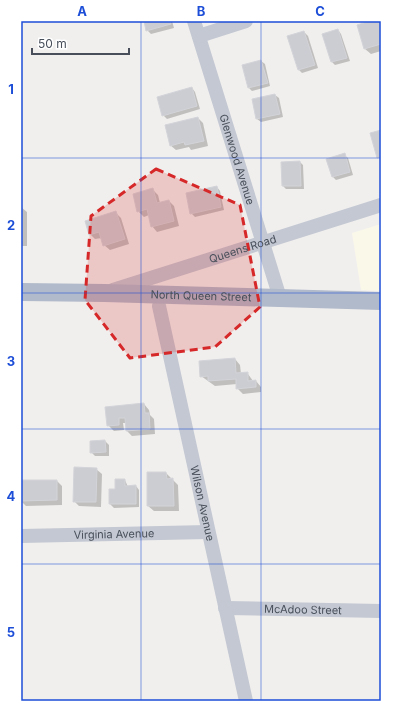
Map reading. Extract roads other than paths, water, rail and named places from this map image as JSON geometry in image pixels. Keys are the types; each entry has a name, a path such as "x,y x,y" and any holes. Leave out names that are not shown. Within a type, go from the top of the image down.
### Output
{"main road":[{"name":"North Queen Street","path":"21,292 381,301"}],"street":[{"name":"Glenwood Avenue","path":"194,21 280,298"},
{"path":"199,36 246,21"},
{"name":"Queens Road","path":"105,293 381,205"},
{"name":"Wilson Avenue","path":"159,306 246,701"},
{"name":"Virginia Avenue","path":"21,536 208,532"},
{"name":"McAdoo Street","path":"225,608 381,611"}]}
